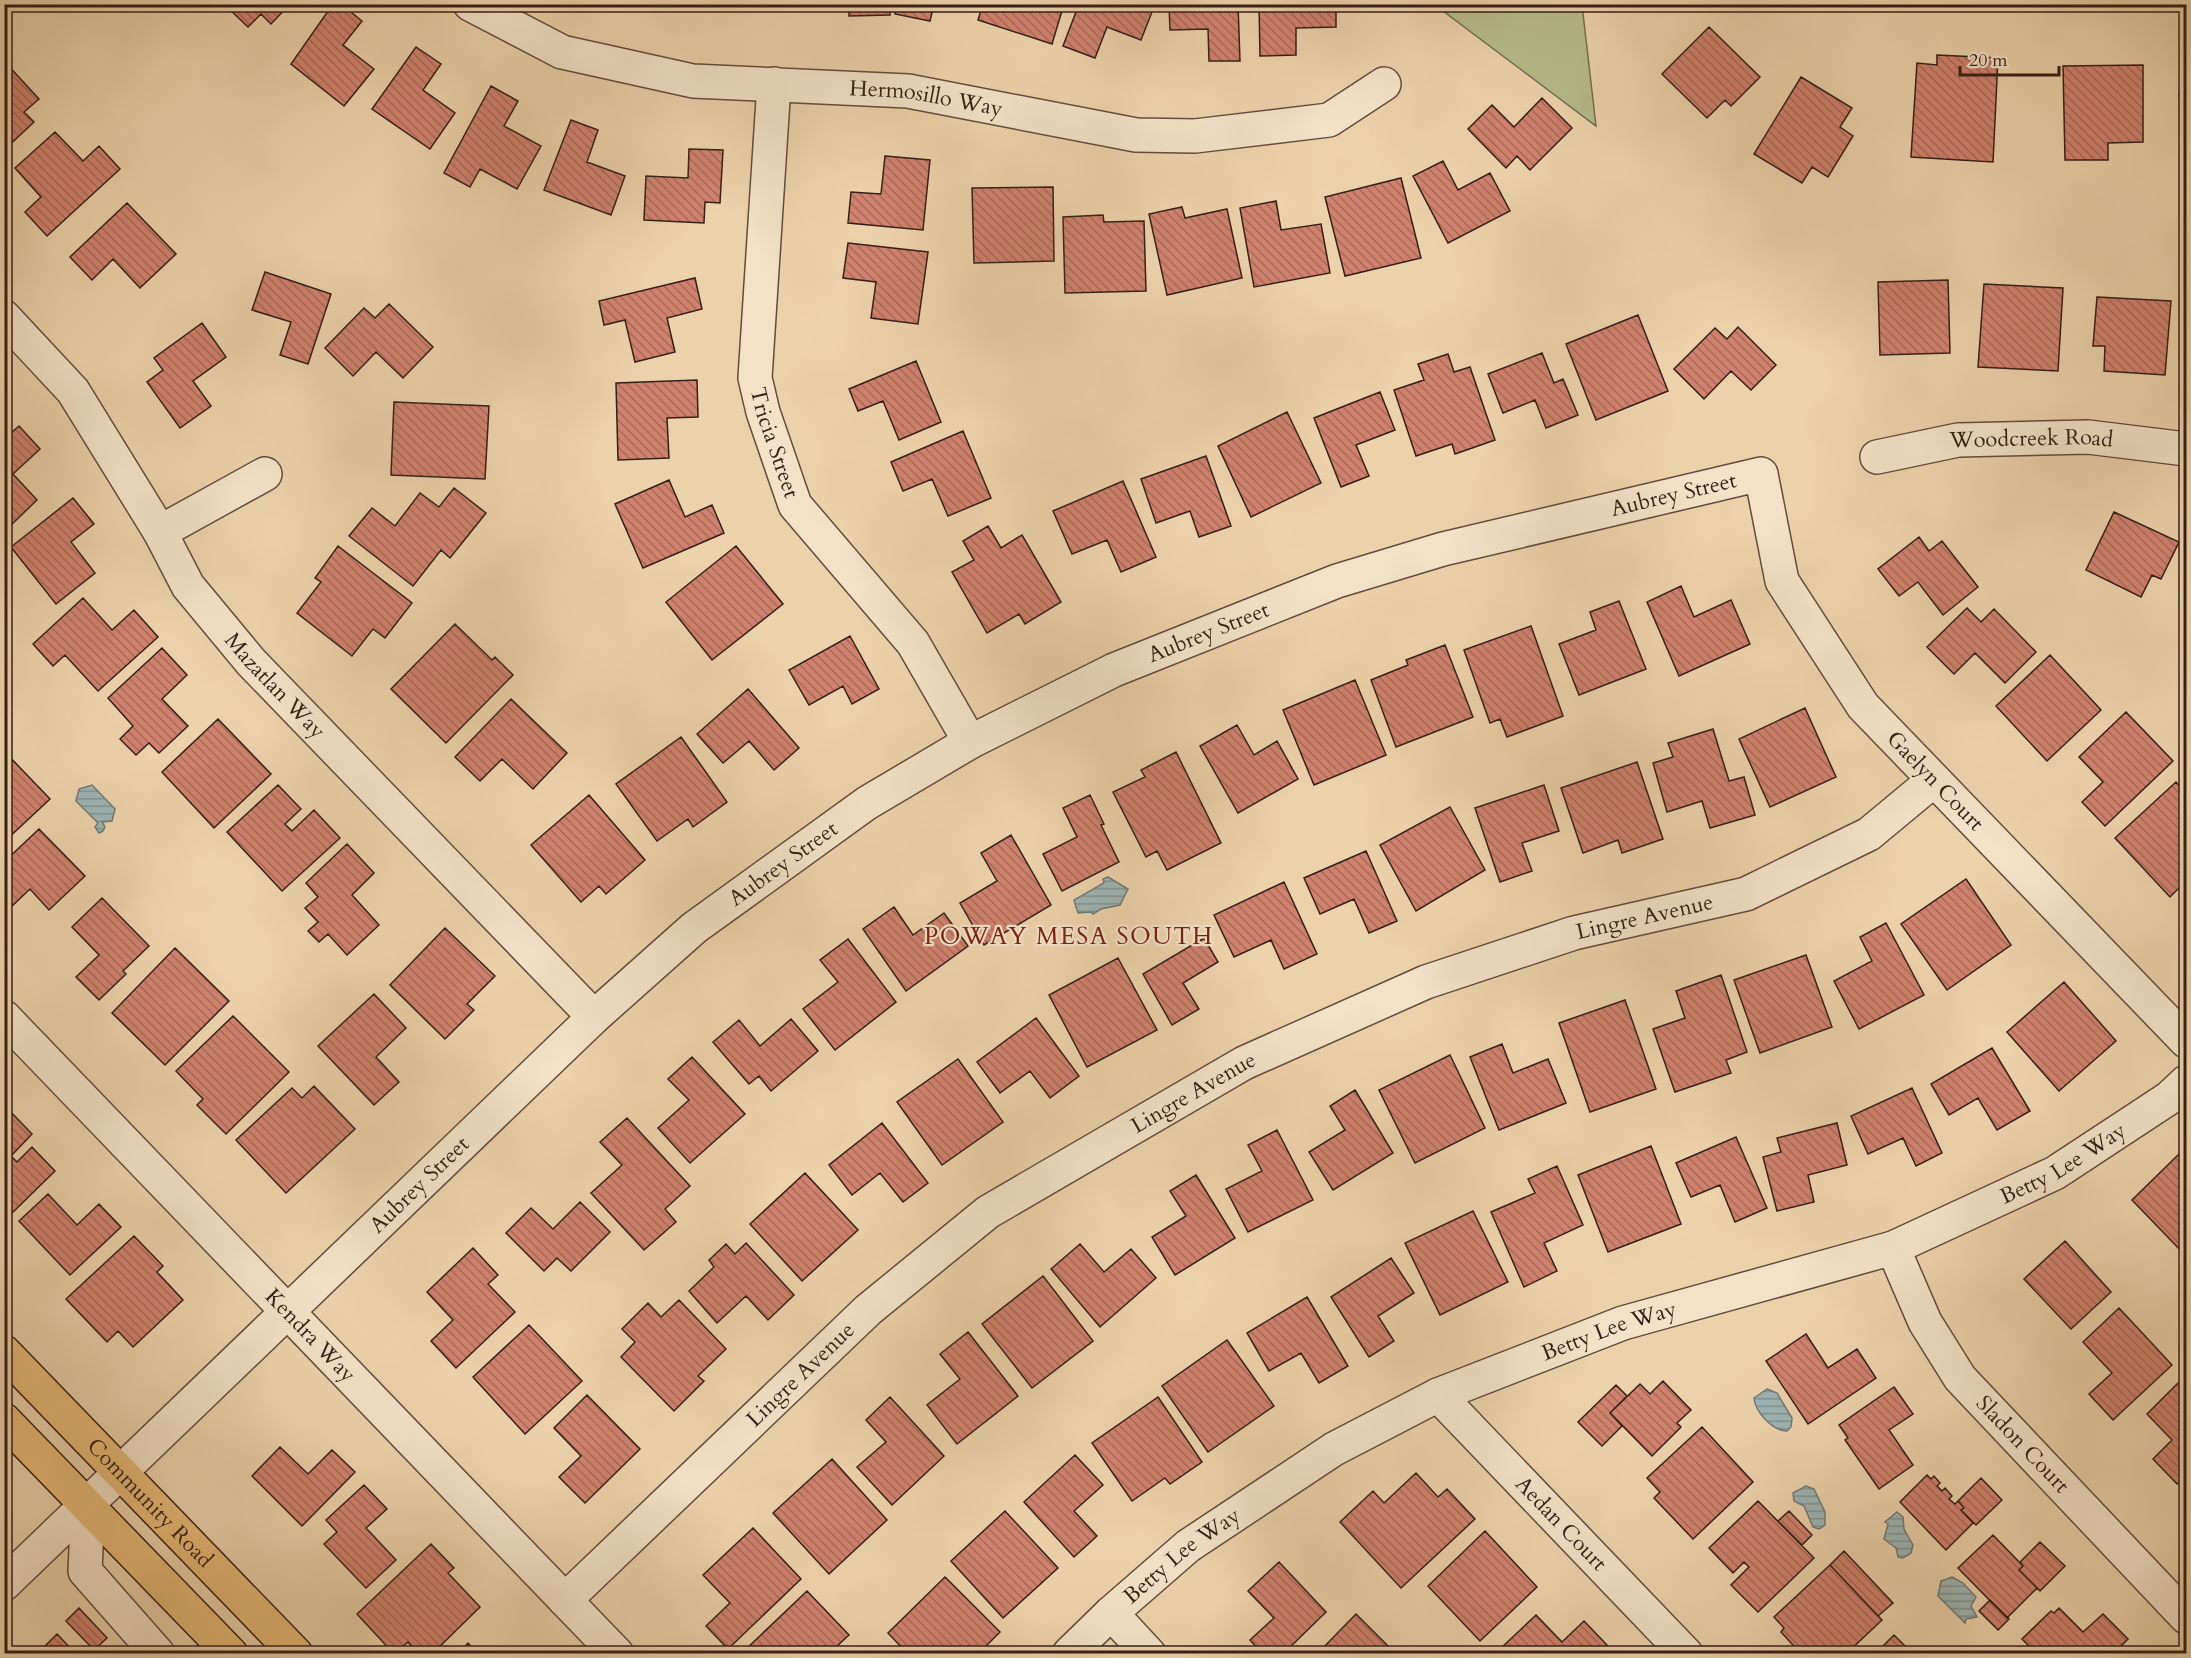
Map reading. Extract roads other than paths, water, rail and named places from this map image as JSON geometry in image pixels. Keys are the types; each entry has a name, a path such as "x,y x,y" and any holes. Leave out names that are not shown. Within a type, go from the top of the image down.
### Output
{"main road":[{"name":"Community Road","path":"4,1352 296,1653"},
{"path":"4,1420 231,1653"}],"street":[{"name":"Hermosillo Way","path":"470,4 561,52 693,81 908,91 1136,135 1195,136 1329,120 1384,84"},
{"name":"Tricia Street","path":"774,84 755,378 762,412 795,505 913,643 970,742"},
{"name":"Mazatlan Way","path":"4,317 73,391 160,532 188,586 251,662 594,1017"},
{"name":"Woodcreek Road","path":"1877,457 1958,440 2017,438 2088,437 2187,449"},
{"path":"160,532 265,474"},
{"name":"Aubrey Street","path":"4,1584 594,1017 694,928 867,803 970,742 1114,670 1337,581 1443,549 1761,474"},
{"name":"Gaelyn Court","path":"1761,474 1782,581 1863,706 2187,1041"},
{"name":"Lingre Avenue","path":"565,1600 868,1310 988,1212 1244,1062 1426,982 1551,940 1746,894 1869,834 1934,780"},
{"name":"Kendra Way","path":"4,1017 617,1653"},
{"name":"Betty Lee Way","path":"1069,1653 1111,1612 1188,1546 1334,1449 1438,1395 1623,1323 1893,1248 2055,1173 2169,1098 2187,1082"},
{"name":"Sladon Court","path":"1893,1248 1925,1322 1960,1378 2187,1617"},
{"name":"Aedan Court","path":"1438,1395 1686,1653"},
{"path":"88,1505 85,1571 158,1653"},
{"path":"1111,1612 1149,1653"}],"water":[{"path":"92,785 115,809 112,821 102,822 105,827 99,833 95,827 98,823 76,801 79,789"},
{"path":"1108,877 1128,889 1120,905 1101,909 1093,914 1091,912 1078,913 1074,900 1104,883 1103,879"},
{"path":"1767,1389 1777,1393 1792,1418 1791,1427 1787,1431 1771,1424 1761,1415 1755,1403 1754,1398"},
{"path":"1806,1486 1814,1489 1825,1512 1825,1525 1819,1529 1813,1527 1804,1506 1794,1501 1793,1493"},
{"path":"1897,1512 1903,1517 1904,1529 1913,1545 1911,1553 1903,1558 1898,1557 1896,1548 1884,1539 1888,1524 1885,1522"},
{"path":"1952,1577 1963,1583 1976,1597 1971,1606 1977,1617 1966,1619 1965,1623 1938,1596 1941,1581"}],"district":[{"name":"POWAY MESA SOUTH","path":"1069,936"}]}
